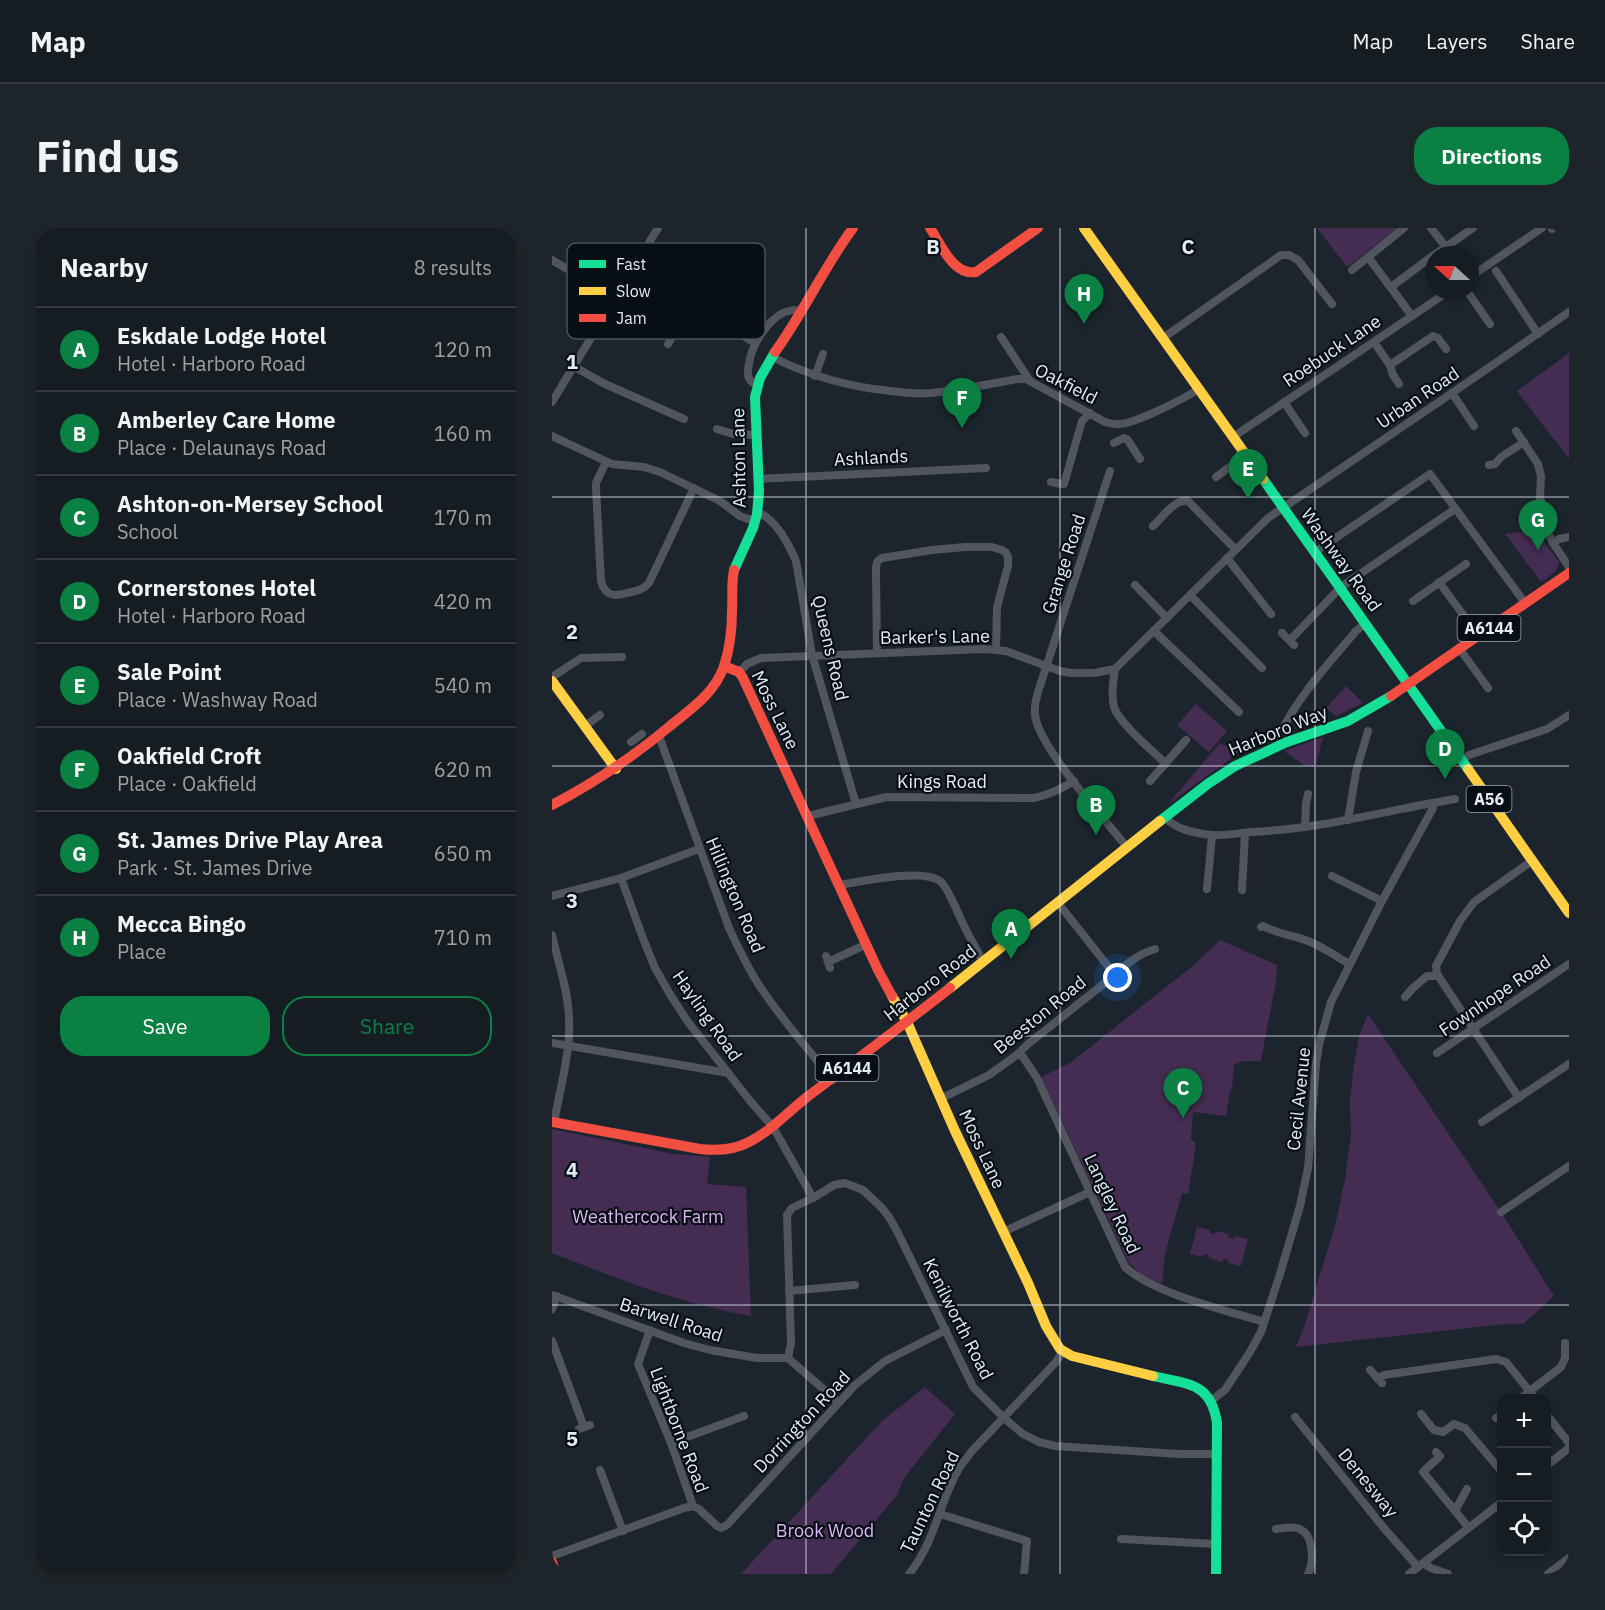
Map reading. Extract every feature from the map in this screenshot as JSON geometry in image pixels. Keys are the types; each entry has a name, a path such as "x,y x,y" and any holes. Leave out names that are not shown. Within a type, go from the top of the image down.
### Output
{"main road":[{"name":"Ashton Lane","path":"552,805 616,769 644,748 707,695 720,677 732,632 733,576 739,555 752,531 756,516 758,479 754,397 756,384 852,228"},
{"path":"930,228 954,263 963,272 969,273 976,272 1038,228"},
{"name":"Washway Road","path":"1084,228 1341,587 1569,913"},
{"name":"A6144","path":"1409,684 1569,573"},
{"name":"Moss Lane","path":"724,666 739,672 748,688 878,970 906,1022 940,1099 1028,1283 1046,1326 1063,1352"},
{"path":"552,679 616,769"},
{"name":"Harboro Way","path":"1165,817 1235,766 1287,742 1348,721 1409,684"},
{"name":"Harboro Road","path":"553,1122 679,1147 713,1150 741,1146 757,1138 833,1080 1165,817"},
{"path":"1063,1352 1194,1386 1206,1392 1212,1400 1217,1424 1216,1574"},
{"path":"552,1562 556,1574"}],"street":[{"path":"649,243 658,228"},
{"path":"1352,270 1404,228"},
{"path":"1431,228 1445,246"},
{"path":"1447,246 1473,228"},
{"path":"1479,271 1542,228"},
{"path":"1163,338 1281,255 1289,255 1298,260 1332,304"},
{"path":"1368,257 1412,316"},
{"path":"552,260 567,269"},
{"path":"1391,287 1425,262"},
{"path":"1496,272 1538,334"},
{"name":"Roebuck Lane","path":"1233,436 1436,300"},
{"path":"1473,300 1490,324"},
{"path":"765,328 780,315 798,309 801,311"},
{"name":"Urban Road","path":"1282,507 1569,312"},
{"path":"1389,365 1433,336 1438,338 1446,349"},
{"path":"1001,337 1030,381"},
{"path":"552,402 589,339"},
{"path":"668,344 671,339"},
{"path":"749,339 755,343"},
{"path":"756,384 750,380 748,375 749,360 758,339"},
{"path":"1374,342 1399,384"},
{"path":"815,376 823,354"},
{"name":"Oakfield","path":"772,357 815,376 858,387 914,394 955,390 1018,379 1030,381 1105,422 1119,424"},
{"path":"573,366 604,384 684,419"},
{"path":"1140,459 1127,439 1117,441 1119,424 1151,413 1199,389"},
{"path":"1452,393 1467,419 1474,426"},
{"path":"1284,402 1305,433"},
{"path":"1051,482 1064,484 1082,421 1090,413"},
{"path":"717,429 733,434 756,435"},
{"path":"1516,431 1540,470 1542,476 1540,498 1547,519 1548,533 1569,567"},
{"name":"Queens Road","path":"552,436 617,466 653,469 720,501 740,516 748,519 765,515 769,519 796,561 812,655 856,804"},
{"path":"1494,466 1501,457 1524,442"},
{"path":"1216,477 1246,455"},
{"path":"606,462 596,483 601,581 606,592 614,595 618,596 642,589 649,583 694,488"},
{"name":"Ashlands","path":"758,479 986,468"},
{"name":"Grange Road","path":"1110,471 1038,692 1035,715 1050,749 1127,848"},
{"path":"1315,552 1430,474 1525,603"},
{"path":"1153,526 1177,503 1188,501 1235,549"},
{"path":"1166,763 1115,711 1113,695 1115,669 1235,549 1282,507"},
{"path":"1282,633 1292,642 1341,587 1455,508"},
{"path":"1553,543 1569,537"},
{"path":"877,653 876,565 879,560 932,550 974,547 997,548 1008,557 1008,566 997,607 996,650"},
{"path":"1227,558 1271,614"},
{"path":"1413,601 1466,564"},
{"path":"1439,582 1478,635"},
{"path":"1135,585 1167,618"},
{"path":"1190,595 1262,668"},
{"path":"1282,730 1305,692 1358,628 1366,623"},
{"path":"1154,631 1239,712"},
{"path":"1460,648 1488,688"},
{"name":"Barker's Lane","path":"739,672 743,666 761,658 996,650 1071,673 1094,673 1115,669"},
{"path":"552,679 580,658 622,657"},
{"path":"585,726 600,715"},
{"path":"1462,759 1547,729 1569,715"},
{"path":"1348,820 1356,772 1368,731"},
{"name":"Hillington Road","path":"659,736 729,928 753,975 776,1010 833,1080"},
{"path":"636,738 644,748"},
{"path":"1150,781 1186,740"},
{"name":"Kings Road","path":"808,816 886,797 1034,798 1055,792 1074,781"},
{"path":"1305,827 1308,794"},
{"path":"1165,817 1170,824 1177,827 1212,835 1245,833 1305,827 1455,799"},
{"name":"Cecil Avenue","path":"1212,1400 1232,1381 1261,1332 1287,1251 1308,1168 1316,1064 1331,1002 1382,901 1433,808 1433,803"},
{"path":"1242,890 1245,833"},
{"path":"1207,889 1212,835"},
{"path":"552,896 621,878 699,849"},
{"path":"1519,1098 1438,976 1436,966 1466,911 1480,896 1533,860"},
{"path":"840,885 894,876 920,876 937,879 945,886 983,962"},
{"path":"1332,876 1382,901"},
{"name":"Hayling Road","path":"621,878 656,968 688,1022 773,1126"},
{"path":"1058,903 1115,975"},
{"path":"1264,925 1276,932 1308,941 1321,949 1328,950 1349,964"},
{"path":"552,935 568,1010 568,1046 553,1122"},
{"path":"828,962 867,944"},
{"name":"Beeston Road","path":"940,1099 989,1075 1139,955 1155,949"},
{"name":"Fownhope Road","path":"1437,1053 1569,964"},
{"path":"1405,998 1427,976 1438,976"},
{"path":"552,1043 728,1073"},
{"name":"Langley Road","path":"1018,1054 1023,1057 1036,1078 1125,1267 1144,1280 1181,1296 1264,1322"},
{"path":"704,1069 714,1055"},
{"path":"1482,1122 1569,1064"},
{"path":"773,1126 813,1198 792,1208 786,1215 791,1343 789,1358 838,1402"},
{"path":"1501,1212 1568,1169"},
{"name":"Kenilworth Road","path":"813,1198 834,1185 845,1183 863,1190 882,1208 898,1233 973,1387 1004,1418 1030,1438 1055,1446 1179,1454 1217,1454"},
{"path":"1003,1232 1090,1192"},
{"path":"789,1291 855,1286"},
{"path":"552,1309 555,1296"},
{"name":"Barwell Road","path":"555,1296 684,1343 757,1358 789,1358"},
{"name":"Lightborne Road","path":"650,1330 638,1364 671,1443 693,1506"},
{"name":"Dorrington Road","path":"693,1506 720,1528 727,1526 855,1385 885,1361 946,1330"},
{"path":"552,1341 584,1427"},
{"path":"1533,1394 1561,1367 1565,1358 1565,1343"},
{"name":"Taunton Road","path":"909,1574 922,1555 960,1467 971,1452 1063,1352"},
{"path":"1370,1370 1379,1381 1384,1375 1497,1359 1506,1362 1531,1394"},
{"path":"1421,1414 1434,1430 1443,1432 1454,1424 1465,1428 1497,1466"},
{"path":"671,1443 744,1416"},
{"name":"Denesway","path":"1295,1416 1383,1527 1421,1565"},
{"path":"1551,1420 1569,1443"},
{"path":"1551,1462 1569,1448"},
{"path":"1436,1452 1440,1456 1423,1472 1469,1528"},
{"path":"600,1470 623,1531"},
{"path":"1455,1511 1467,1489"},
{"path":"552,1556 693,1506"},
{"path":"1409,1574 1497,1506"},
{"path":"940,1514 1027,1542 1024,1574"},
{"path":"1276,1529 1291,1527 1305,1533 1311,1545 1313,1559 1308,1574"},
{"path":"1121,1539 1216,1544"},
{"path":"1548,1574 1569,1558"},
{"path":"1421,1565 1448,1574"}],"green space":[{"path":"1317,228 1398,228 1347,267"},
{"path":"1569,353 1569,459 1517,391"},
{"path":"1541,529 1544,542 1559,562 1556,571 1541,582 1505,534"},
{"path":"1346,686 1363,703 1336,716 1326,708"},
{"path":"1196,704 1227,731 1209,752 1177,725"},
{"path":"1323,737 1315,767 1305,766 1284,751"},
{"path":"1220,743 1240,752 1168,804"},
{"path":"1220,940 1277,965 1276,981 1261,1061 1243,1061 1234,1065 1226,1116 1193,1112 1191,1139 1196,1144 1188,1194 1182,1193 1165,1254 1162,1284 1141,1274 1129,1263 1041,1077 1070,1063 1194,965"},
{"path":"1368,1014 1501,1212 1554,1296 1523,1324 1505,1324 1296,1347 1336,1222 1351,1136 1350,1100 1353,1072 1359,1036"},
{"name":"Weathercock Farm","path":"552,1129 674,1154 710,1157 707,1184 746,1187 751,1316 675,1298 552,1253"},
{"path":"1197,1227 1210,1230 1210,1233 1215,1234 1216,1231 1229,1234 1228,1237 1233,1239 1235,1236 1248,1239 1241,1266 1228,1263 1228,1260 1223,1259 1222,1262 1209,1258 1209,1255 1205,1254 1203,1257 1190,1254"},
{"name":"Brook Wood","path":"925,1387 955,1414 904,1478 897,1495 831,1574 741,1574 882,1421"}],"traffic: fast":[{"path":"734,570 757,514 759,491 755,397 760,378 775,352"},
{"path":"1263,479 1468,769"},
{"path":"1160,821 1235,766 1287,742 1348,721 1391,696"},
{"path":"1153,1376 1196,1387 1209,1399 1214,1410 1217,1423 1216,1574"}],"traffic: slow":[{"path":"1084,228 1263,479"},
{"path":"552,681 616,769"},
{"path":"1468,769 1569,913"},
{"path":"950,988 1160,821"},
{"path":"892,996 907,1022 1046,1326 1060,1349 1072,1356 1153,1376"}],"traffic: jam":[{"path":"775,352 853,228"},
{"path":"930,228 948,258 968,272 976,272 1038,228"},
{"path":"552,805 598,779 642,748 694,707 715,684 724,666 729,646 734,570"},
{"path":"1391,696 1569,573"},
{"path":"724,666 739,672 743,678 892,996"},
{"path":"552,1122 700,1149 719,1150 737,1147 765,1132 807,1097 950,988"},
{"path":"552,1562 556,1574"}],"place":[{"name":"Mecca Bingo","path":"1084,324"},
{"name":"Oakfield Croft","path":"962,428"},
{"name":"Sale Point","path":"1248,499"},
{"name":"St. James Drive Play Area","path":"1538,550"},
{"name":"Cornerstones Hotel","path":"1445,779"},
{"name":"Amberley Care Home","path":"1096,835"},
{"name":"Eskdale Lodge Hotel","path":"1011,959"},
{"name":"Ashton-on-Mersey School","path":"1183,1118"}]}
